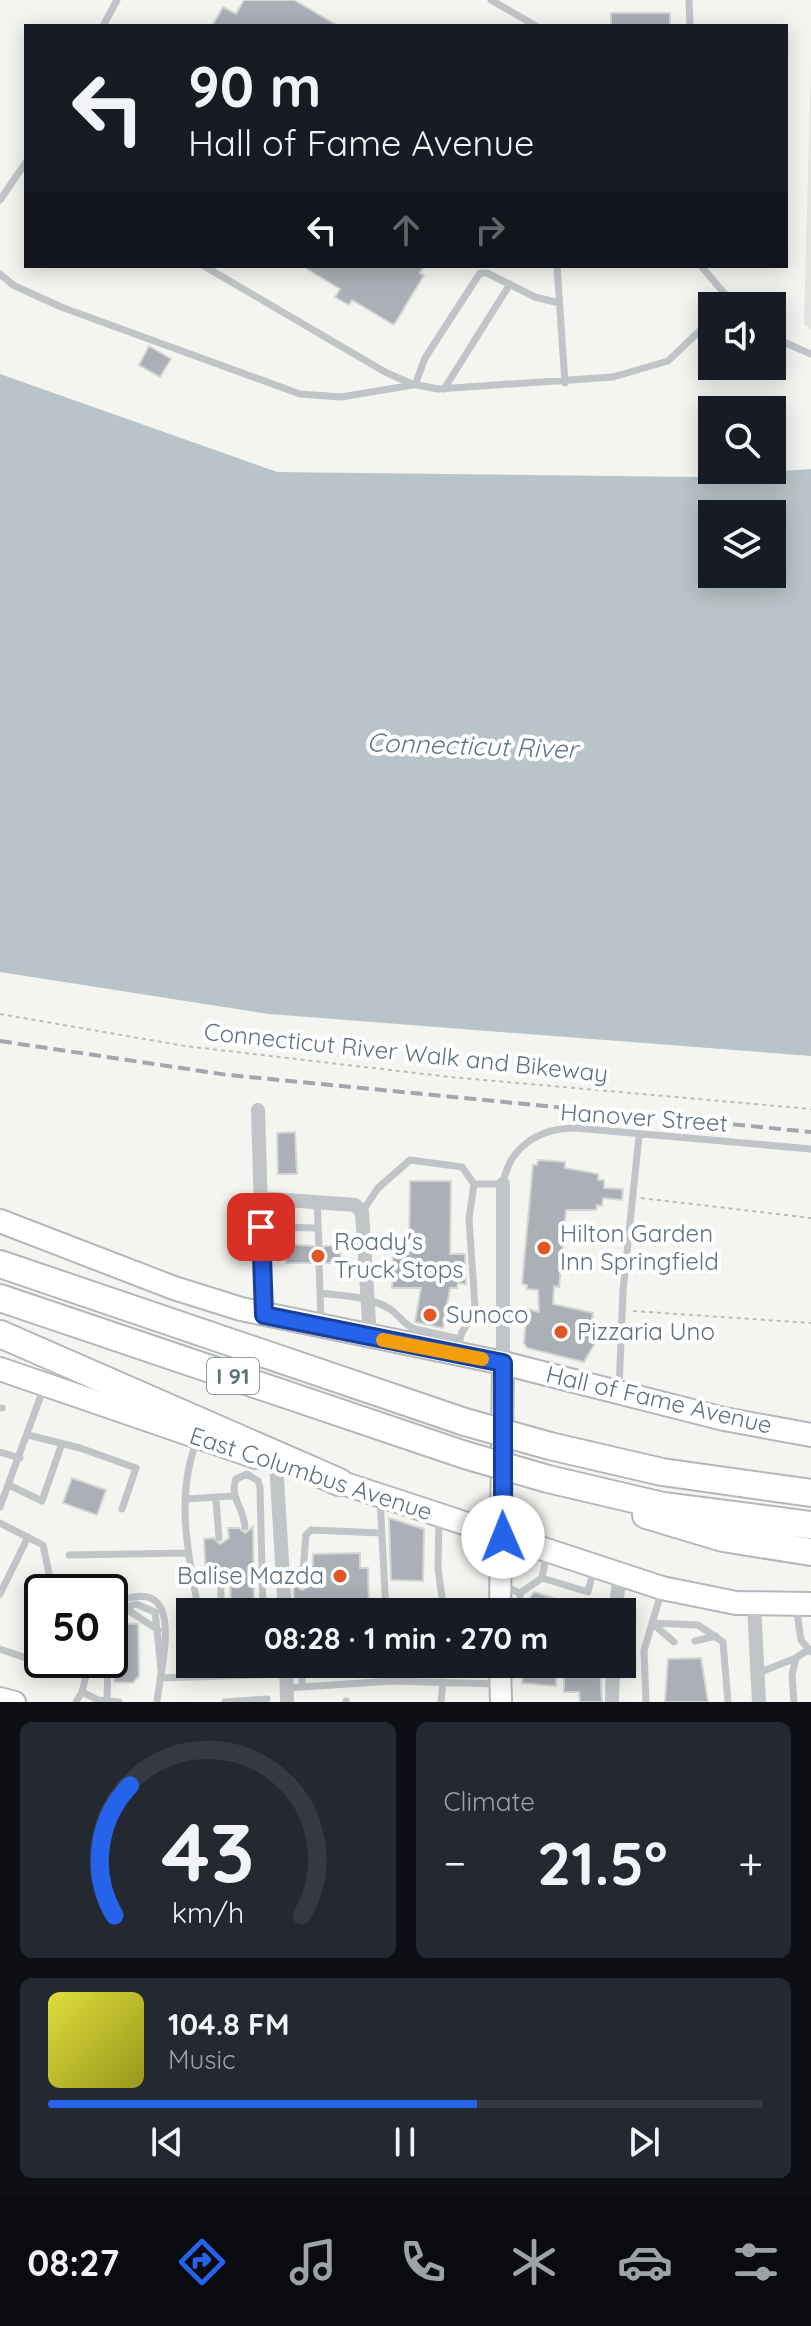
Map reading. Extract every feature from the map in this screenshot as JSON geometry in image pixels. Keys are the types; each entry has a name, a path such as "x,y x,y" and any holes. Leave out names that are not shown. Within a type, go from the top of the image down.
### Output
{"highway":[{"path":"0,1244 144,1311"},
{"name":"I 91","path":"0,1264 465,1422 674,1475 811,1493"},
{"name":"I 91","path":"0,1298 465,1455 556,1481 663,1506 811,1525"},
{"path":"0,1334 339,1482"},
{"path":"556,1481 699,1532 811,1552"}],"main road":[{"name":"Hall of Fame Avenue","path":"0,1221 174,1288 264,1315 370,1337 413,1337 458,1346 503,1363 724,1419 811,1435"},
{"path":"503,1363 503,1537 511,1589 507,1598"},
{"name":"East Columbus Avenue","path":"0,1369 198,1438 662,1588 754,1605 804,1604"},
{"path":"0,1698 15,1702"}],"street":[{"path":"258,1110 264,1315"},
{"path":"503,1184 503,1363"},
{"path":"260,1198 355,1205 362,1212 370,1337"},
{"path":"276,1462 284,1598"},
{"path":"617,1598 620,1575"},
{"path":"754,1605 759,1702"},
{"path":"612,1702 613,1678"}],"lane":[{"path":"104,24 117,0"},
{"path":"491,0 533,24"},
{"path":"689,0 690,24"},
{"path":"0,200 24,165"},
{"path":"207,268 385,372 415,385 444,389 565,383 632,374 663,364 698,332"},
{"path":"557,268 565,383"},
{"path":"703,268 721,292"},
{"path":"415,385 425,358 473,279 487,273 535,297 559,303"},
{"path":"0,274 13,285 61,307 300,394 341,397 415,385"},
{"path":"444,389 510,284"},
{"path":"786,343 811,354"},
{"name":"Hanover Street","path":"503,1184 505,1168 515,1153 540,1134 558,1128 811,1149"},
{"path":"619,1392 622,1310 639,1136"},
{"path":"362,1212 378,1188 410,1160 462,1167 474,1184 469,1219 471,1282 477,1310 482,1315 501,1318"},
{"path":"474,1184 503,1184"},
{"path":"317,1202 319,1246"},
{"path":"261,1227 318,1228"},
{"path":"319,1263 321,1327"},
{"path":"320,1293 369,1299 386,1307 400,1316 413,1337"},
{"path":"458,1346 477,1310"},
{"path":"0,1507 11,1486 45,1385"},
{"path":"28,1435 61,1446 80,1448 136,1468 122,1509"},
{"path":"196,1598 188,1553 185,1499 187,1466 198,1438"},
{"path":"11,1486 42,1501 61,1446"},
{"path":"0,1452 20,1458"},
{"path":"245,1527 244,1511 233,1496 232,1488 241,1475 247,1474 258,1481 262,1598"},
{"path":"185,1499 216,1500 233,1496"},
{"path":"380,1496 385,1598"},
{"path":"216,1500 219,1538"},
{"path":"439,1515 438,1568 442,1598"},
{"path":"0,1523 43,1545 49,1574"},
{"path":"302,1584 306,1535 311,1530 381,1533"},
{"path":"0,1594 28,1537"},
{"path":"542,1578 547,1551"},
{"path":"69,1555 188,1553"},
{"path":"515,1598 511,1589 542,1578 588,1592 594,1566"},
{"path":"220,1578 221,1598"},
{"path":"646,1702 644,1651 662,1588"},
{"path":"128,1599 138,1596 162,1608 167,1624 157,1702"},
{"path":"128,1607 136,1604 158,1616 161,1674"},
{"path":"758,1673 810,1650 801,1640 804,1604"},
{"path":"652,1623 698,1625 716,1636 724,1646 728,1702"},
{"path":"652,1623 674,1642"},
{"path":"695,1641 716,1636"},
{"path":"0,1649 24,1657"},
{"path":"794,1702 792,1675 796,1658"},
{"path":"161,1674 290,1683 501,1683"},
{"path":"76,1702 86,1678"},
{"path":"107,1701 108,1678"},
{"path":"441,1702 443,1682"},
{"path":"82,1692 119,1702"},
{"path":"225,1702 267,1699"}],"path":[{"name":"Connecticut River Walk and Bikeway","path":"0,1014 185,1046 450,1077 811,1109"},
{"path":"633,1197 811,1218"},
{"path":"622,1310 811,1323"}],"shaded area":[{"path":"811,63 811,329 804,324"}],"water":[{"name":"Connecticut River","path":"0,374 277,472 698,477 698,484 786,484 786,471 811,469 811,1056 269,1014 0,972"}],"building":[{"path":"244,0 294,0 335,24 213,24 223,7 236,14"},
{"path":"611,13 670,13 670,24 611,24"},
{"path":"305,268 423,268 420,273 424,275 394,325 352,300 349,305 335,297 340,289"},
{"path":"149,346 171,359 160,377 139,365"},
{"path":"295,1132 297,1174 278,1174 277,1133"},
{"name":"Hilton Garden Inn Springfield","path":"538,1160 565,1162 565,1168 598,1174 598,1180 604,1180 604,1188 623,1189 622,1200 603,1198 602,1206 597,1205 596,1210 566,1210 559,1287 554,1286 553,1304 593,1313 589,1342 595,1343 584,1362 527,1348 524,1343 527,1309 539,1312 538,1290 527,1289 527,1285 522,1284 533,1165 537,1165"},
{"path":"410,1181 451,1181 450,1254 465,1254 466,1284 458,1283 457,1288 450,1288 443,1328 415,1322 421,1288 392,1288 393,1253 409,1254"},
{"path":"285,1244 313,1246 319,1252 325,1246 340,1246 341,1263 326,1263 320,1257 312,1263 286,1263"},
{"path":"72,1478 106,1490 97,1515 63,1503"},
{"path":"389,1518 424,1529 423,1581 391,1580"},
{"path":"253,1527 254,1598 231,1598 230,1578 220,1572 214,1578 206,1579 204,1539 213,1538 220,1544 229,1538 228,1528 239,1528 245,1533"},
{"name":"Balise Mazda","path":"360,1553 360,1568 368,1568 369,1598 294,1598 293,1584 302,1590 312,1584 313,1554"},
{"path":"534,1592 553,1598 530,1598"},
{"path":"128,1623 138,1624 139,1676 133,1683 114,1682 114,1678 128,1678"},
{"path":"701,1658 708,1702 665,1702 668,1659"},
{"path":"523,1678 556,1678 556,1686 522,1683"},
{"path":"564,1678 601,1678 602,1702 580,1702 579,1692 564,1692"}],"railway":[{"path":"0,1041 228,1075 811,1132"}],"slow traffic":[{"path":"383,1340 482,1359"}],"place":[{"name":"Hilton Garden Inn Springfield","path":"544,1248"},
{"name":"Roady's Truck Stops","path":"318,1256"},
{"name":"Sunoco","path":"430,1315"},
{"name":"Pizzaria Uno","path":"561,1332"},
{"name":"Balise Mazda","path":"340,1576"}],"route":[{"path":"261,1227 264,1315 503,1363 503,1537"}]}
